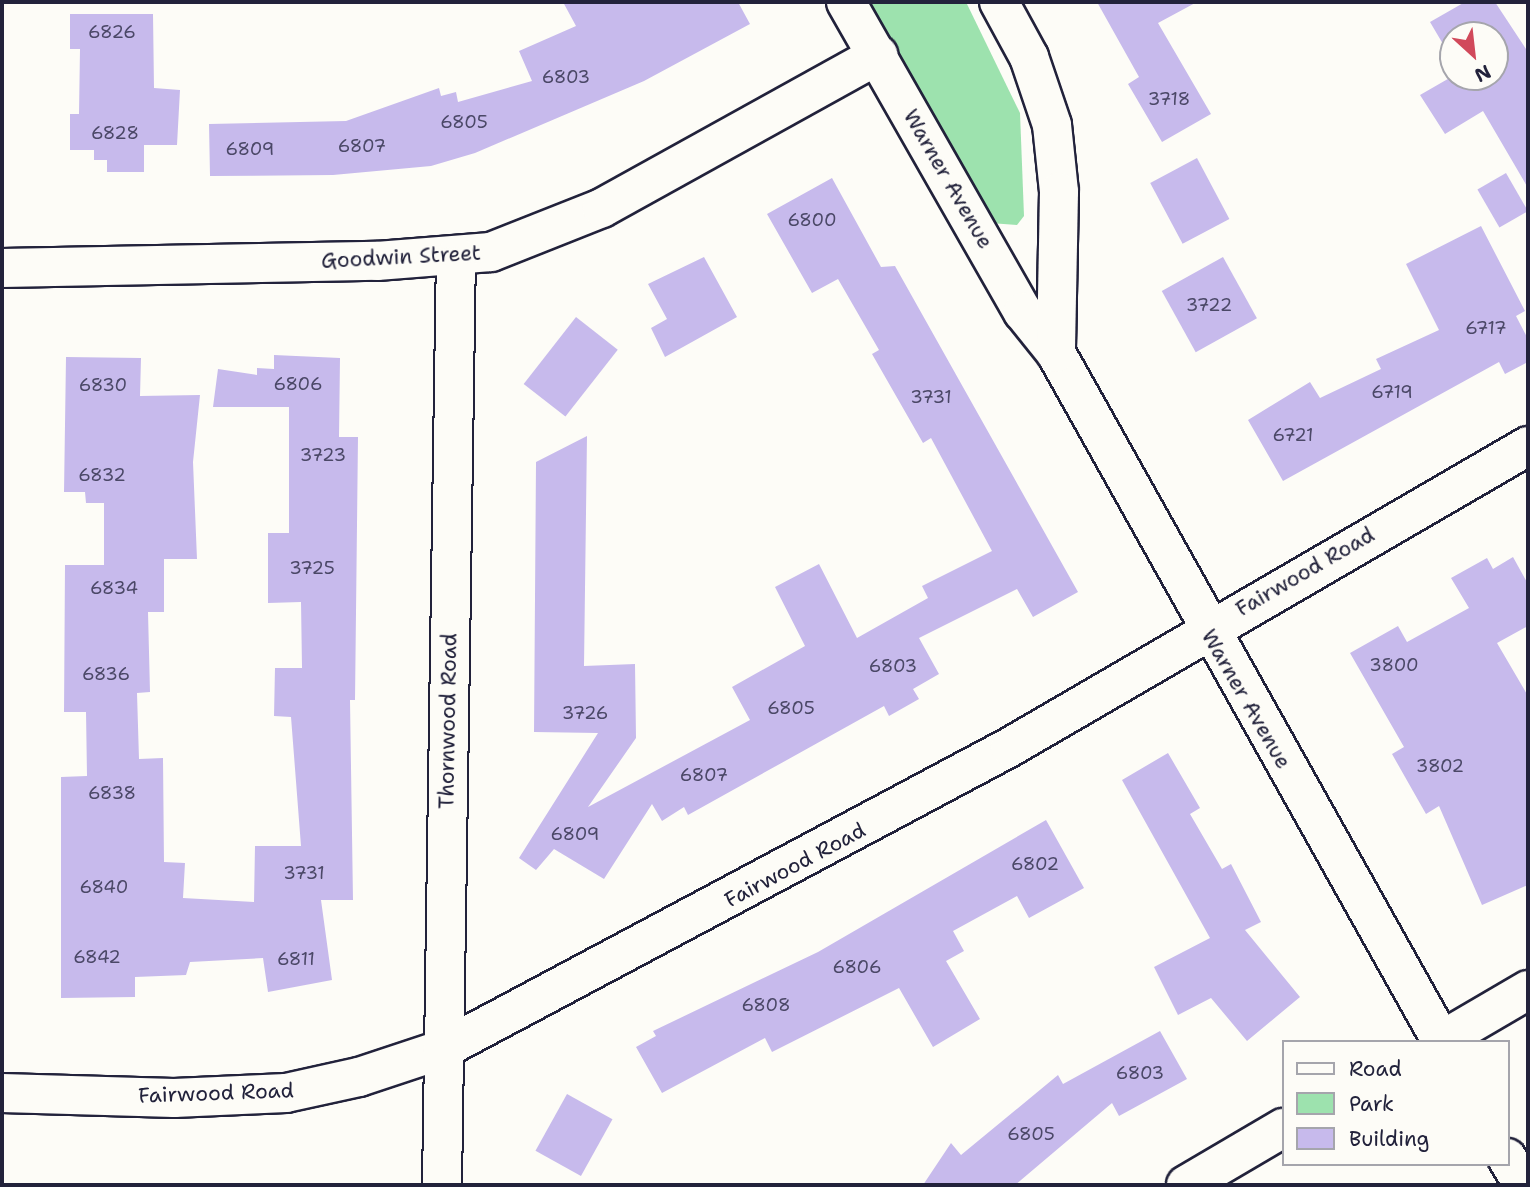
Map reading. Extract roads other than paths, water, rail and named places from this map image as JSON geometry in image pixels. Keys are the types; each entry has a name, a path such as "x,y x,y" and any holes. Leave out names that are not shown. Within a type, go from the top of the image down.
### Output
{"street":[{"name":"Warner Avenue","path":"846,2 1023,312 1056,353 1206,629 1440,1040"},
{"name":"Warner Avenue","path":"999,2 1029,57 1052,125 1059,192 1056,353"},
{"name":"Goodwin Street","path":"2,268 456,256 534,239 602,208 878,55"},
{"name":"Thornwood Road","path":"442,1185 456,256"},
{"name":"Fairwood Road","path":"2,1093 174,1098 286,1093 359,1077 443,1049 1010,747 1206,629 1528,446"},
{"path":"1443,1040 1528,990"},
{"path":"1186,1185 1282,1129"},
{"path":"1509,1161 1523,1185"}]}
